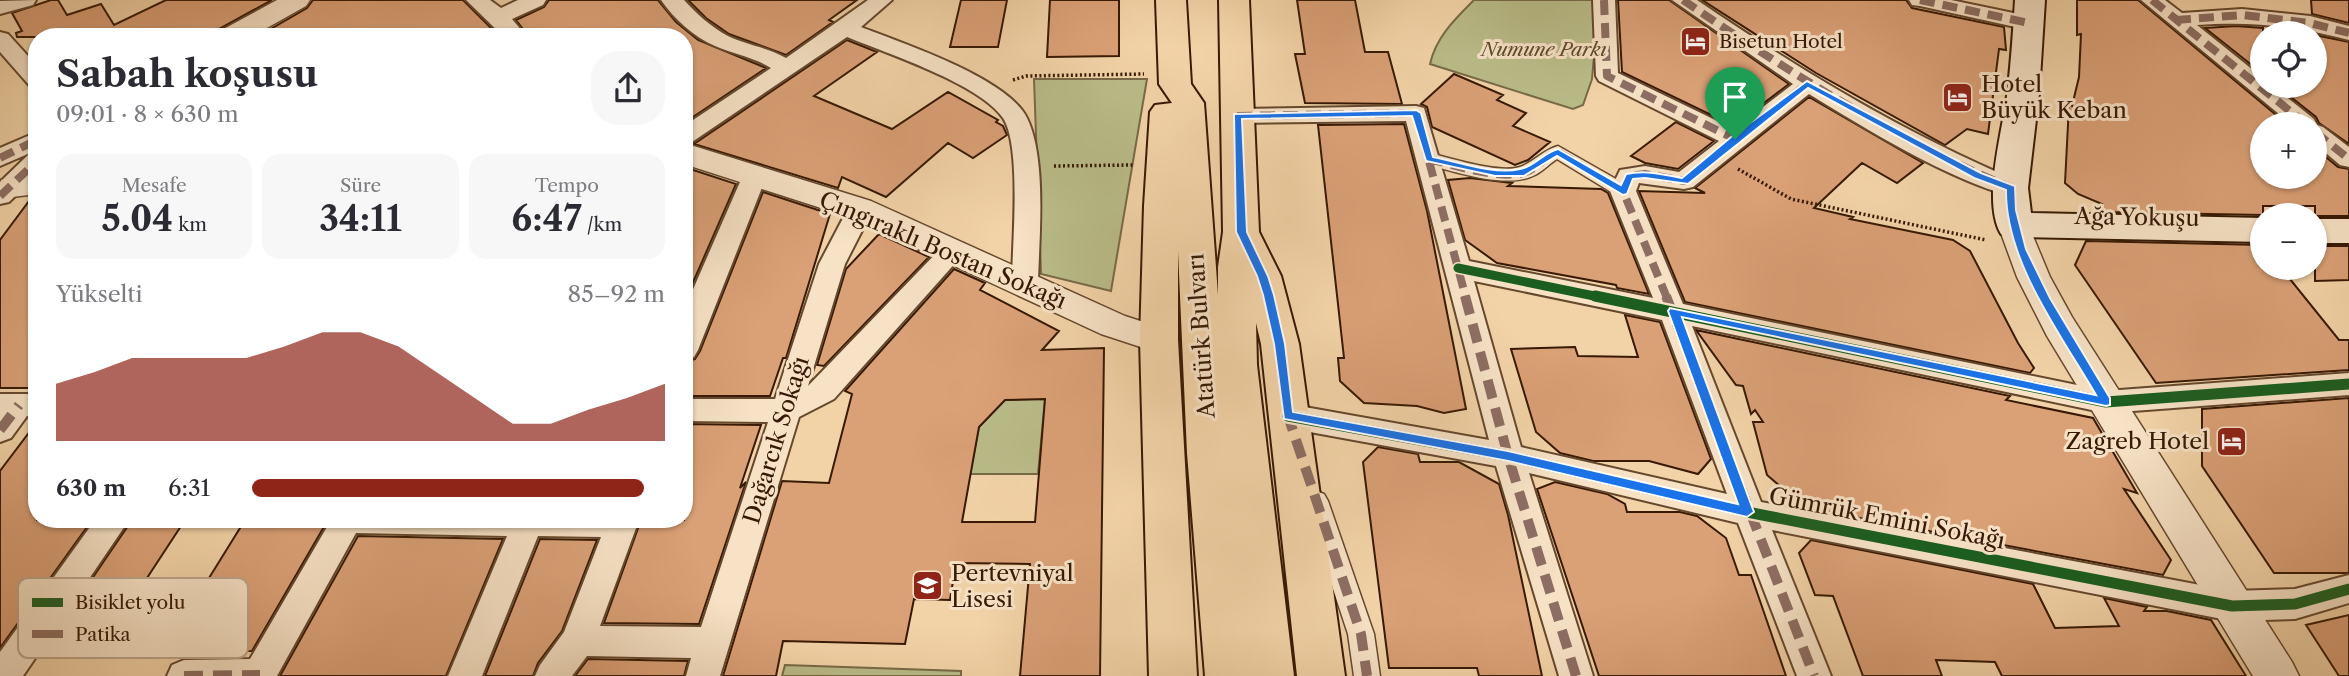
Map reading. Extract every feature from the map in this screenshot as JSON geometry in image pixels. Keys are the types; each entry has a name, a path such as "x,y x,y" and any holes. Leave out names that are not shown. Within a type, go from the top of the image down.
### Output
{"main road":[{"name":"Atatürk Bulvarı","path":"1171,0 1162,79 1188,103 1208,453 1229,676"},
{"name":"Atatürk Bulvarı","path":"1234,0 1241,232 1236,267 1237,355 1270,676"},
{"path":"2014,218 2030,12"},
{"path":"1162,79 1167,97 1161,205 1160,340 1173,676"},
{"name":"Ağa Yokuşu","path":"2014,218 2250,220"},
{"name":"Ağa Yokuşu","path":"2014,218 2250,229"},
{"path":"2327,220 2349,221"},
{"path":"2327,231 2349,231"},
{"path":"1241,232 1263,276 1280,344 1320,663"}],"street":[{"path":"0,8 25,0"},
{"path":"246,28 297,0"},
{"path":"477,0 508,28"},
{"path":"499,17 535,0"},
{"path":"673,0 691,21 721,41 763,54 787,68"},
{"path":"693,131 845,28 881,0"},
{"path":"1604,0 1607,76 1725,148"},
{"path":"1684,0 1807,84 1978,175 2014,218 2045,299 2277,676"},
{"path":"1920,0 2030,12"},
{"path":"2152,0 2291,112"},
{"path":"2176,20 2242,15 2310,23 2349,33"},
{"path":"845,28 968,82 1000,100 1016,118 1025,166 1025,283"},
{"path":"0,39 28,70"},
{"path":"1623,191 1629,176 1645,174 1684,181 1807,84"},
{"path":"1237,116 1416,113 1508,456 1576,676"},
{"path":"2327,142 2349,159"},
{"path":"0,158 28,144"},
{"path":"1429,159 1495,173 1524,173 1550,154 1558,152 1623,191 1674,311 1747,512 1814,676"},
{"name":"Çıngıraklı Bostan Sokağı","path":"693,156 860,209 1113,325 1160,340"},
{"path":"16,189 28,173"},
{"path":"693,324 755,174"},
{"name":"Dağarcık Sokağı","path":"703,676 832,264 860,209"},
{"path":"693,410 785,411 824,391 953,251"},
{"path":"1458,268 2106,402 2349,384"},
{"path":"0,430 19,405"},
{"path":"1288,416 1361,634 1367,676"},
{"name":"Gümrük Emini Sokağı","path":"1288,416 1508,456 1747,512 2232,606 2295,604 2349,589"},
{"path":"72,578 107,528"},
{"path":"184,676 259,675 342,528"},
{"path":"466,676 526,528"},
{"path":"552,676 578,641 620,528"},
{"path":"578,641 712,643"},
{"path":"3,676 18,655"}],"path":[{"path":"1026,76 1162,79"},
{"path":"1725,148 1791,199 2014,218"},
{"path":"1025,166 1144,164"}],"green space":[{"name":"Numune Parkı","path":"1474,0 1599,0 1592,79 1583,105 1573,109 1430,64 1437,45 1453,21"},
{"path":"1034,79 1147,79 1111,291 1041,274"},
{"path":"1045,399 1038,474 970,474 979,427 1005,400"},
{"path":"785,665 961,671 961,676 782,676"}],"building":[{"path":"51,0 58,0 67,15 101,4 114,25 166,0 272,0 221,28 28,28 28,37 17,37 16,33 22,31 12,13"},
{"path":"313,0 463,0 491,28 273,28 307,8"},
{"path":"549,0 658,0 683,28 522,28 516,20 544,7"},
{"path":"688,0 857,0 829,20 833,22 786,55 729,34 706,18"},
{"path":"961,0 1007,0 998,47 950,47"},
{"path":"1050,0 1119,0 1119,56 1047,57"},
{"path":"1297,0 1355,0 1365,52 1388,52 1402,104 1305,103 1295,54 1305,54"},
{"path":"1618,0 1669,0 1789,84 1734,126 1622,72"},
{"path":"1702,0 1906,0 1912,8 2004,27 2006,50 1999,49 1988,134 1967,129 1945,145 1816,73"},
{"path":"2077,0 2138,0 2250,93 2250,98 2256,98 2273,112 2250,112 2250,189 2327,189 2327,158 2338,167 2349,169 2349,216 2327,216 2327,203 2250,203 2250,215 2099,212 2102,204 2078,194 2065,183 2069,105 2072,106 2079,77 2081,34 2077,35"},
{"path":"2311,0 2349,0 2349,23 2312,14"},
{"path":"2250,27 2250,64 2205,28"},
{"path":"693,36 766,68 693,117"},
{"path":"2327,37 2349,42 2349,144 2327,129 2327,112 2310,112 2292,98 2327,98"},
{"path":"847,40 877,52 814,96 892,129 948,92 998,120 996,122 1003,126 1007,135 973,158 948,143 886,197 842,177 838,188 694,144"},
{"path":"1454,74 1503,95 1497,100 1526,113 1513,126 1550,142 1528,160 1515,165 1432,127 1427,107 1421,104"},
{"path":"1809,97 1923,163 1897,183 1862,163 1814,208 1853,217 1850,219 1953,240 1970,251 2034,368 2030,373 1685,302 1639,191 1705,193 1695,188"},
{"path":"1676,122 1714,141 1678,169 1645,163 1631,156"},
{"path":"1404,124 1427,211 1466,409 1444,413 1417,406 1364,403 1340,381 1338,358 1344,358 1318,125"},
{"path":"693,170 736,184 693,282"},
{"path":"1470,178 1512,183 1508,186 1601,189 1608,193 1649,294 1617,288 1616,285 1497,263 1465,240 1448,180"},
{"path":"763,192 830,214 786,358 783,358 770,396 693,396 693,360 700,351"},
{"path":"28,202 28,388 0,388 0,240"},
{"path":"879,234 929,257 824,366 817,365 846,269"},
{"path":"2086,241 2250,245 2250,280 2291,280 2339,340 2349,340 2349,370 2156,383 2075,265"},
{"path":"2327,246 2349,246 2349,280 2315,281 2327,280"},
{"name":"Pertevniyal Lisesi","path":"954,269 985,283 980,290 1059,331 1042,350 1104,348 1100,676 1020,676 1030,564 956,563 950,600 914,599 905,644 783,641 776,676 723,676 782,481 829,483 852,394 845,391","holes":["1045,399 1035,522 962,522 979,427 1005,400"]},
{"path":"1625,315 1660,322 1711,459 1698,474 1649,461 1593,461 1560,453 1536,432 1511,349 1575,347 1578,356 1638,357"},
{"path":"1696,330 2010,396 2006,400 2093,418 2137,493 2124,489 2171,560 2163,575 1822,511 1823,506 1795,499 1767,475 1753,422 1763,422 1755,410 1751,414 1743,386 1736,385"},
{"path":"2349,398 2349,573 2274,573 2202,466 2202,409"},
{"path":"693,424 761,425 740,488 746,482 699,624 604,623 638,528 693,528"},
{"path":"28,434 28,528 86,528 50,578 18,578 18,623 0,648 0,471"},
{"path":"1378,447 1418,454 1420,462 1459,462 1499,484 1542,676 1479,676 1477,668 1389,668 1363,462"},
{"path":"1555,482 1607,494 1625,504 1627,512 1680,512 1697,516 1726,538 1739,575 1751,575 1786,676 1599,676 1537,489"},
{"path":"127,528 180,528 147,578 92,578"},
{"path":"240,528 323,528 252,651 248,651 248,578 209,578"},
{"path":"358,536 503,539 446,676 280,676"},
{"path":"540,539 597,540 562,631 538,663 533,676 485,676"},
{"path":"1811,540 2033,584 2055,628 2119,626 2104,598 2147,607 2144,611 2167,611 2211,620 2246,676 2002,676 1995,662 1936,660 1942,676 1863,676 1833,596 1815,595 1799,553"},
{"path":"2349,615 2349,676 2339,676 2306,625"},
{"path":"588,659 688,661 684,676 575,676"}],"marked path":[{"path":"1604,0 1607,76 1735,139"},
{"path":"1683,0 1842,104 1925,149 2011,188"},
{"path":"1920,0 2029,23"},
{"path":"2152,0 2291,112"},
{"path":"2176,20 2242,15 2310,23 2349,33"},
{"path":"1807,84 1684,181 1645,174 1629,176 1623,191 1814,676"},
{"path":"1237,116 1416,113 1508,456 1576,676"},
{"path":"2327,142 2349,159"},
{"path":"0,158 28,144"},
{"path":"1429,159 1478,170 1517,174 1526,172 1558,152 1623,191"},
{"path":"0,196 28,170"},
{"path":"0,430 19,405"},
{"path":"1292,417 1288,416 1361,634 1367,676"},
{"path":"184,676 260,675"}],"cycle path":[{"path":"1458,268 2106,402 2349,384"},
{"path":"1288,416 1508,456 1747,512 2232,606 2295,604 2349,589"}],"place":[{"name":"Bisetun Hotel","path":"1696,41"},
{"name":"Hotel Büyük Keban","path":"1958,97"},
{"name":"Zagreb Hotel","path":"2232,441"},
{"name":"Pertevniyal Lisesi","path":"928,586"}],"route":[{"path":"1807,84 1978,175 2011,188 2011,210 2021,249 2045,299 2106,402 1674,311 1747,512 1508,456 1288,416 1280,344 1268,295 1263,276 1241,232 1237,116 1416,113 1429,159 1495,173 1524,173 1550,154 1558,152 1623,191 1629,176 1645,174 1684,181 1735,139 1807,84"}]}
